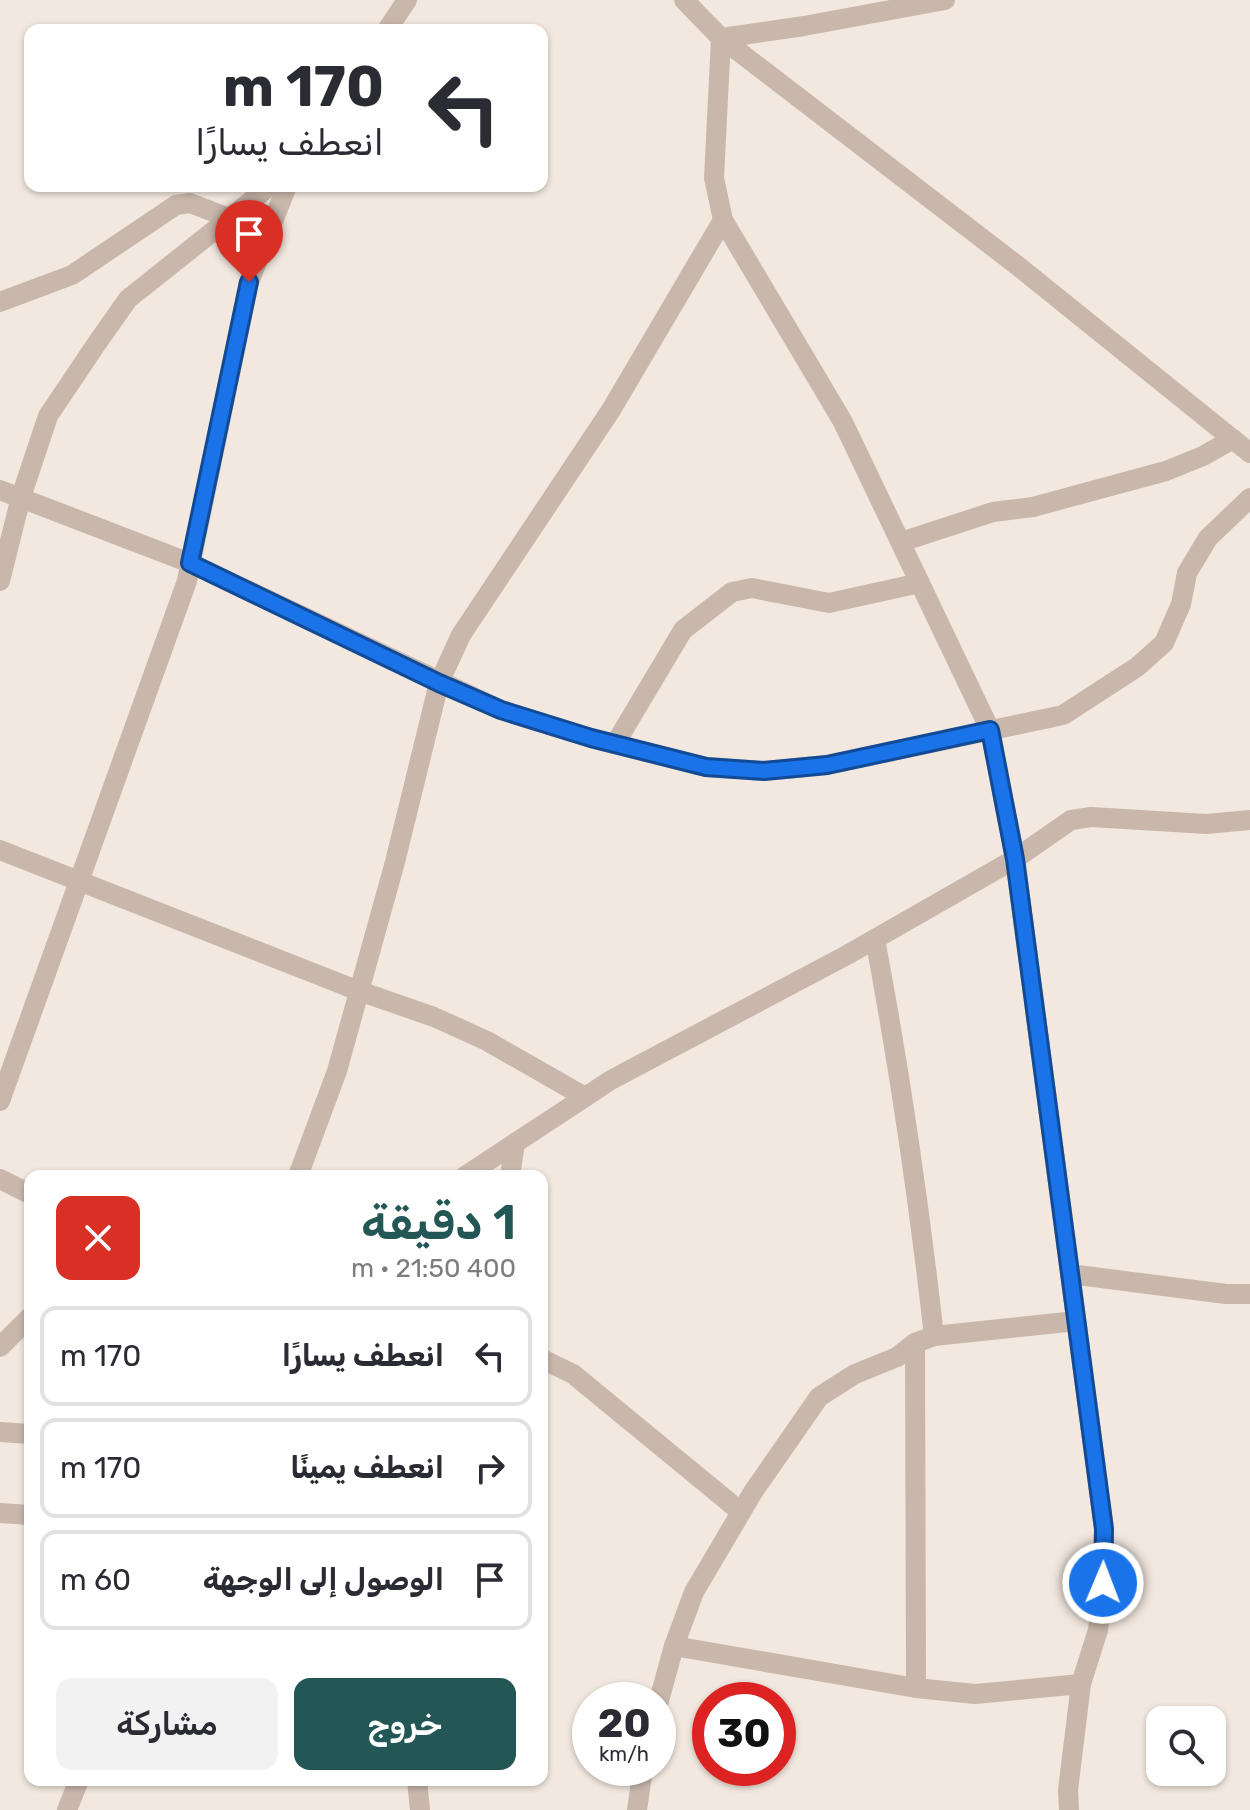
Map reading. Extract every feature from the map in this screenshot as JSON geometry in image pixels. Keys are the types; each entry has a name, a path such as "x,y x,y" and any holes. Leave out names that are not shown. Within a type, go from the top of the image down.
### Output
{"street":[{"path":"391,24 407,0"},
{"path":"684,0 721,38 1006,256 1250,453"},
{"path":"721,38 945,0"},
{"path":"721,38 714,178 723,220 843,422 990,730 1015,859 1104,1529 1098,1630 1081,1684 1068,1790 1069,1810"},
{"path":"0,581 21,497 48,416 128,299 262,192"},
{"path":"0,1101 187,581 249,282 285,192"},
{"path":"0,302 72,275 176,205 190,203 229,218"},
{"path":"300,1170 337,1071 395,862 439,683 461,635 611,410 723,220"},
{"path":"901,542 993,512 1033,507 1166,471 1203,456 1233,439"},
{"path":"0,490 190,563 501,710 706,767 764,771 827,765 1063,715 1137,667 1164,643 1181,604 1187,573 1208,538 1250,498"},
{"path":"615,744 683,630 732,592 752,588 829,603 920,583"},
{"path":"474,1170 611,1080 875,939 1015,859 1071,820 1091,817 1206,824 1250,820"},
{"path":"0,850 359,991 434,1017 474,1035 585,1097"},
{"path":"875,939 920,1211 924,1340 916,1688"},
{"path":"511,1170 515,1143"},
{"path":"0,1179 24,1191"},
{"path":"1070,1274 1226,1294 1250,1294"},
{"path":"664,1682 694,1592 741,1512 819,1397 855,1374 897,1357 924,1340 1076,1321"},
{"path":"0,1347 24,1323"},
{"path":"548,1362 573,1374 741,1512"},
{"path":"0,1432 24,1434"},
{"path":"0,1513 24,1515"},
{"path":"674,1646 916,1688 975,1694 1081,1684"},
{"path":"67,1810 77,1786"},
{"path":"418,1786 420,1810"},
{"path":"637,1810 640,1786"}],"route":[{"path":"249,282 190,563 501,710 591,738 706,767 764,771 827,765 990,730 1015,859 1104,1529 1103,1583"}]}
